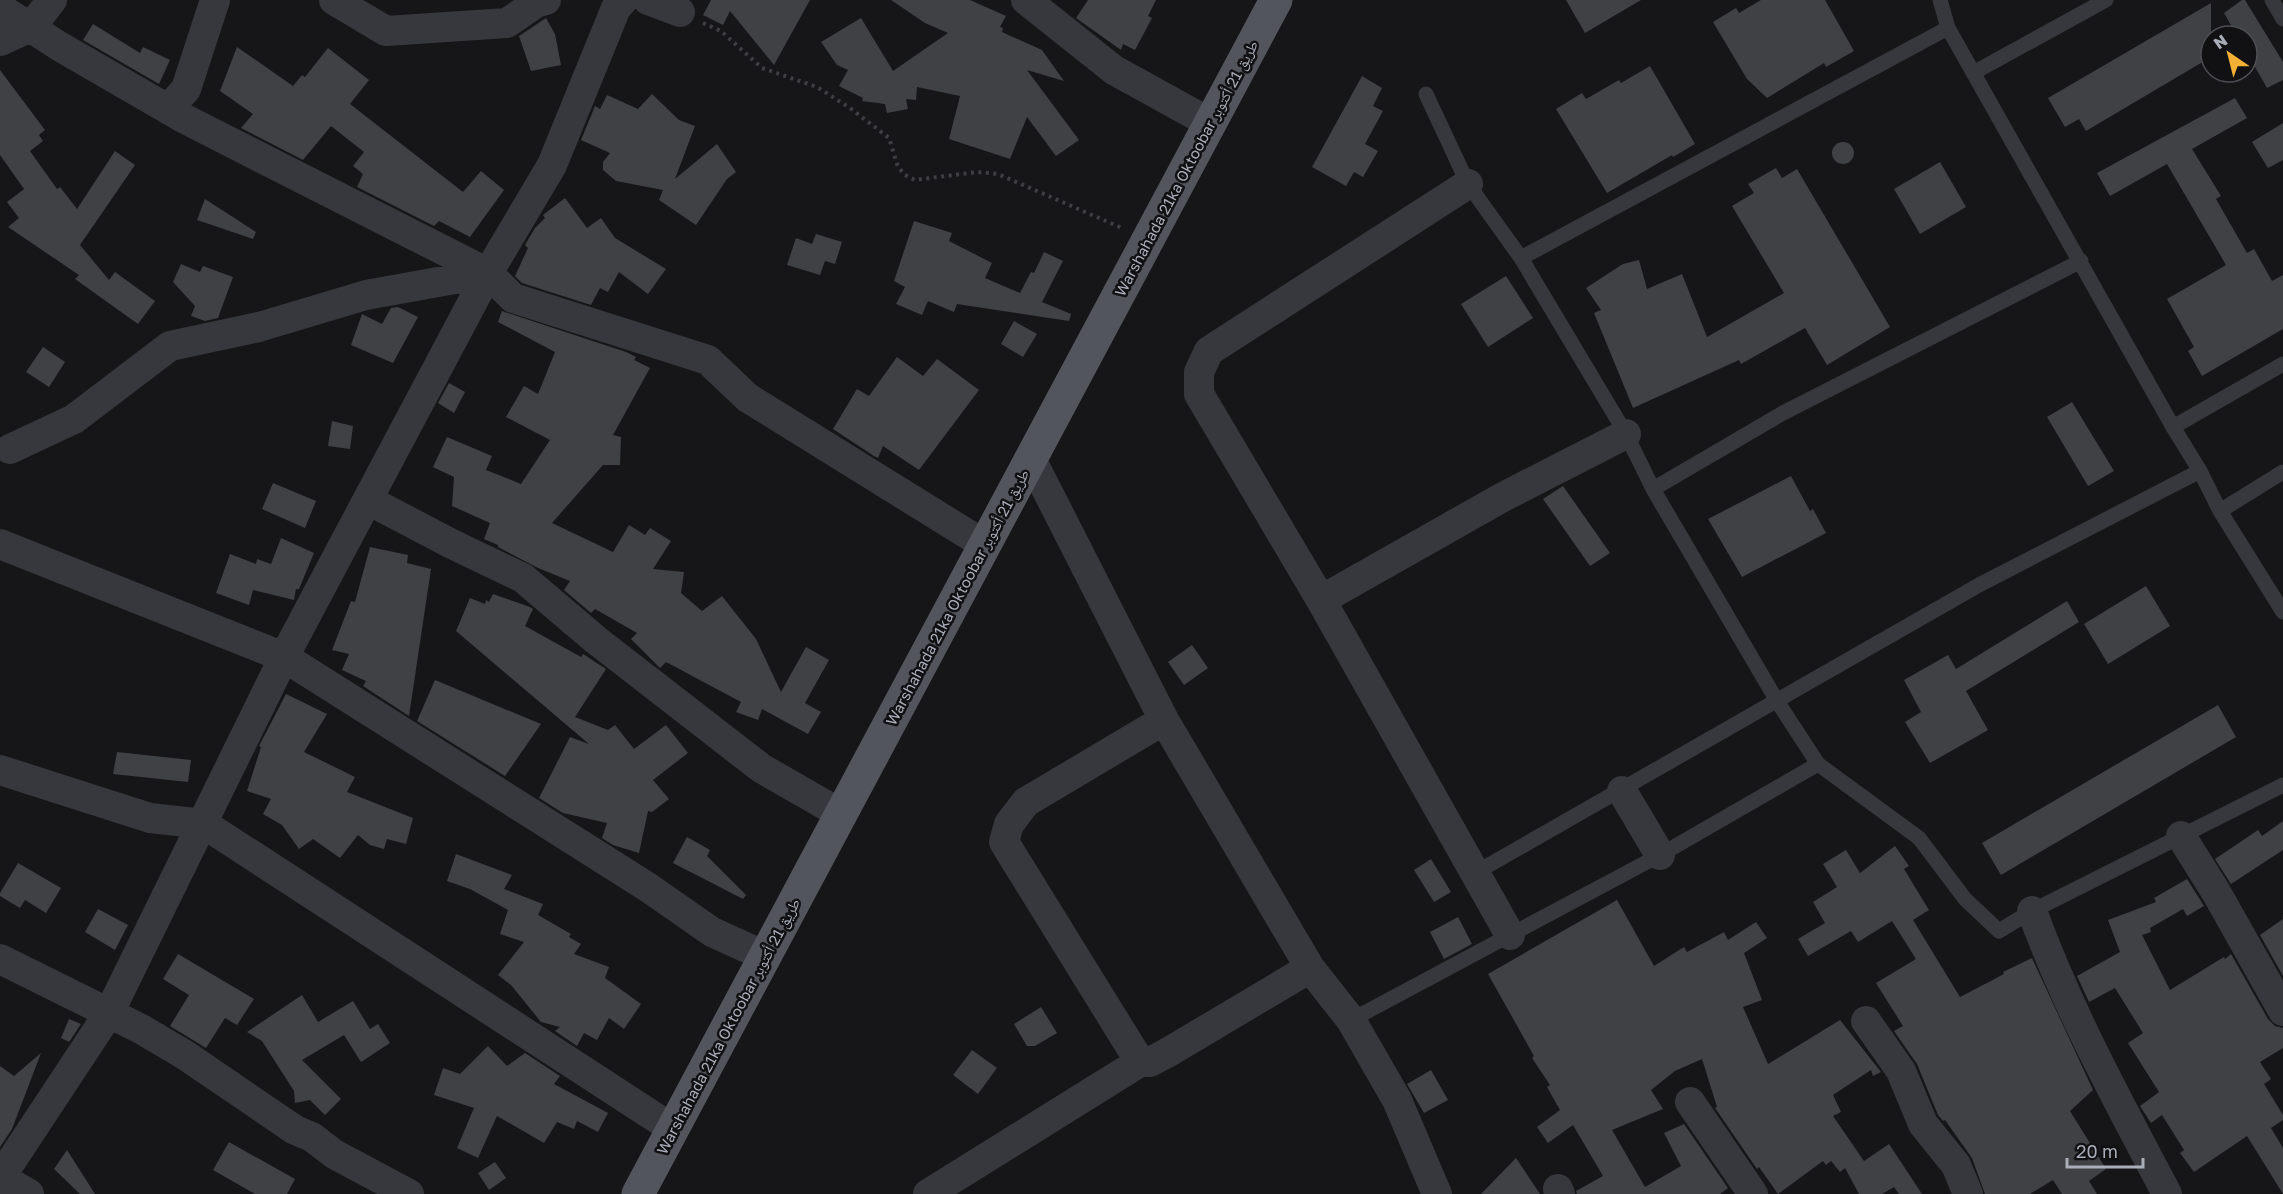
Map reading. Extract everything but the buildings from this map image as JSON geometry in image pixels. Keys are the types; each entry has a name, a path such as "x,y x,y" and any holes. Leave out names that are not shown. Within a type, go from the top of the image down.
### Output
{"main road":[{"name":"Warshahada 21ka Oktoobar طريق 21 أكتوبر","path":"638,1194 1276,0"}],"street":[{"path":"0,41 31,27 52,0"},
{"path":"168,109 186,89 215,0"},
{"path":"334,0 386,31 507,23 536,3 546,0"},
{"path":"28,1194 0,1177 109,1013 204,824 284,657 488,273 552,165 616,8 623,0"},
{"path":"648,0 680,12"},
{"path":"1026,0 1114,70 1210,123"},
{"path":"0,8 59,46 168,109 488,273 513,298 708,360 748,398 985,545"},
{"path":"1468,184 1209,351 1199,372 1199,394 1321,600 1510,935"},
{"path":"9,449 74,420 170,346 260,327 366,295 488,273"},
{"path":"1321,600 1503,497 1626,434"},
{"path":"1031,459 1164,720 1310,968 1351,1020 1397,1100 1437,1194"},
{"path":"368,500 523,578 596,640 761,768 841,814"},
{"path":"0,544 284,657 649,888 712,932 765,956"},
{"path":"1140,1062 1004,842 1009,824 1026,802 1164,720"},
{"path":"0,770 150,818 204,824 673,1129"},
{"path":"1622,791 1660,855"},
{"path":"2181,836 2216,892 2283,1011"},
{"path":"2032,911 2049,958 2092,1051 2167,1194"},
{"path":"0,959 141,1029 185,1055 334,1154 409,1194"},
{"path":"928,1194 1140,1062 1150,1062 1310,968"},
{"path":"1866,1021 1901,1071 1923,1124 1956,1165 1968,1194"},
{"path":"1690,1102 1753,1194"}],"lane":[{"path":"1940,0 1948,28 1973,73 2200,471 2220,511 2283,612"},
{"path":"1973,73 2106,0"},
{"path":"2272,0 2283,19"},
{"path":"1521,258 1948,28"},
{"path":"1426,94 1468,184 1521,258 1626,434 1653,489 1777,701 1818,765 1919,838 1965,899 1999,931 2032,911 2283,785"},
{"path":"1653,489 1783,413 2081,261"},
{"path":"2173,427 2283,364"},
{"path":"1475,873 1979,585 2200,471"},
{"path":"2220,511 2283,472"},
{"path":"1351,1020 1660,855 1818,765"}],"path":[{"path":"680,12 721,31 762,68 817,87 850,108 889,138 898,167 905,175 915,180 976,172 998,174 1148,240"}]}
